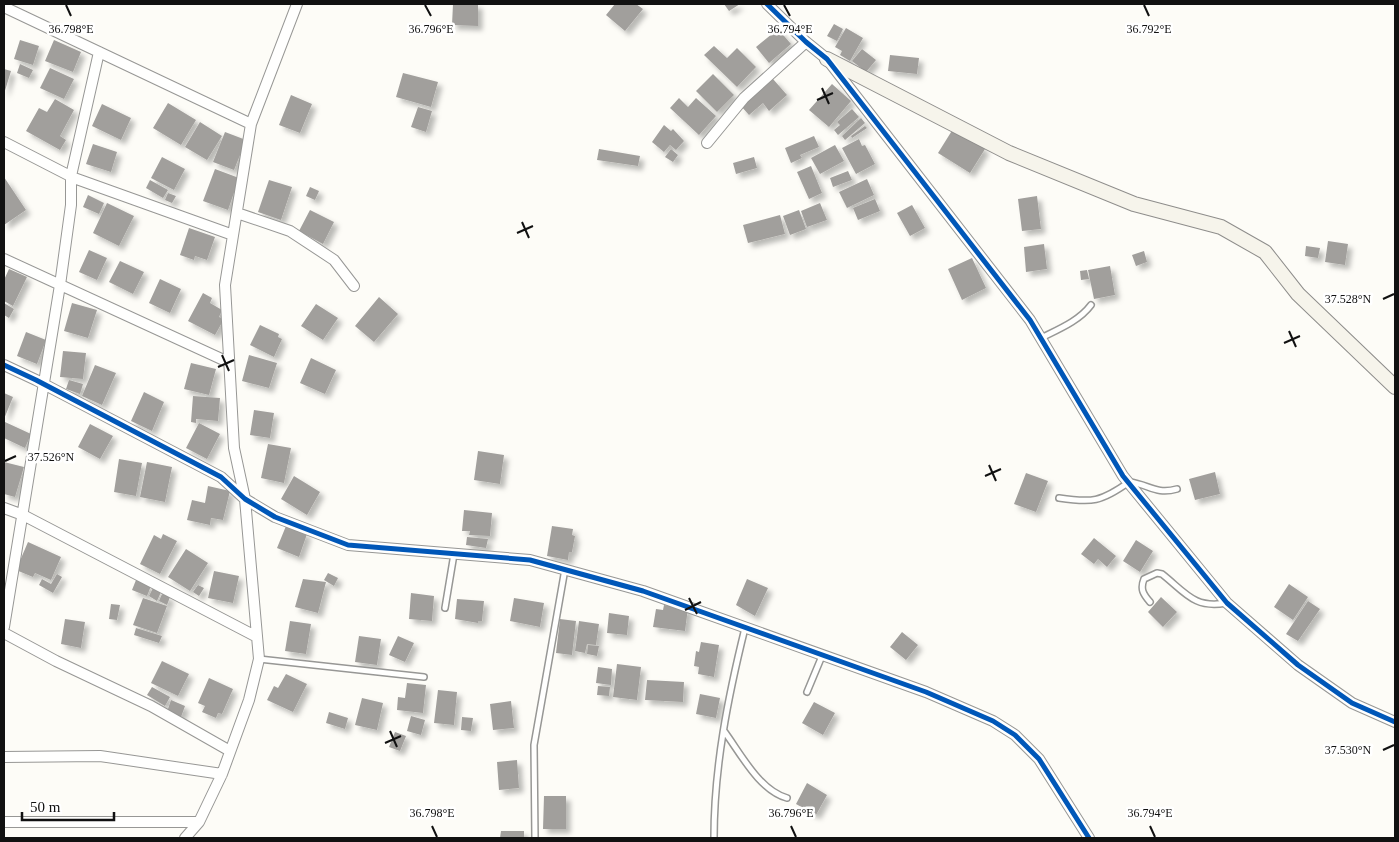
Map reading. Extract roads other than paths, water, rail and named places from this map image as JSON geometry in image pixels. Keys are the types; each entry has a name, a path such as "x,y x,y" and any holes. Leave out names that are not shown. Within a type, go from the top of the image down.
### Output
{"street":[{"path":"185,838 198,822 222,774 249,700 259,659 245,499 234,448 225,285 251,124 297,4"},
{"path":"767,4 806,42 827,58 1009,153 1134,204 1221,227 1265,252 1298,294 1395,387"},
{"path":"4,7 251,124"},
{"path":"707,143 744,98 806,42"},
{"path":"4,628 60,285 71,205 71,176 99,52"},
{"path":"827,58 1030,320 1129,482 1227,602 1298,665 1352,703 1395,722"},
{"path":"4,142 71,176 233,235"},
{"path":"237,213 290,231 334,260 354,286"},
{"path":"4,259 228,362"},
{"path":"4,365 45,384 221,477 245,499 275,517 348,544 530,560 565,569 643,591 926,692 993,721 1015,735 1039,759 1089,838"},
{"path":"4,508 23,515 257,637"},
{"path":"4,633 56,662 151,706 230,752"},
{"path":"4,757 100,756 222,774"},
{"path":"4,822 198,822"}],"lane":[{"path":"1041,338 1073,322 1085,313 1091,305"},
{"path":"1059,498 1088,502 1111,495 1129,482 1140,483 1163,493 1177,489"},
{"path":"445,608 454,554"},
{"path":"535,838 534,745 565,569"},
{"path":"1150,602 1143,593 1141,586 1144,579 1157,573 1162,574 1201,604 1212,605 1227,602"},
{"path":"714,838 714,810 728,696 745,628"},
{"path":"808,692 822,656"},
{"path":"259,659 424,677"},
{"path":"724,730 761,781 775,795 787,798"}]}
